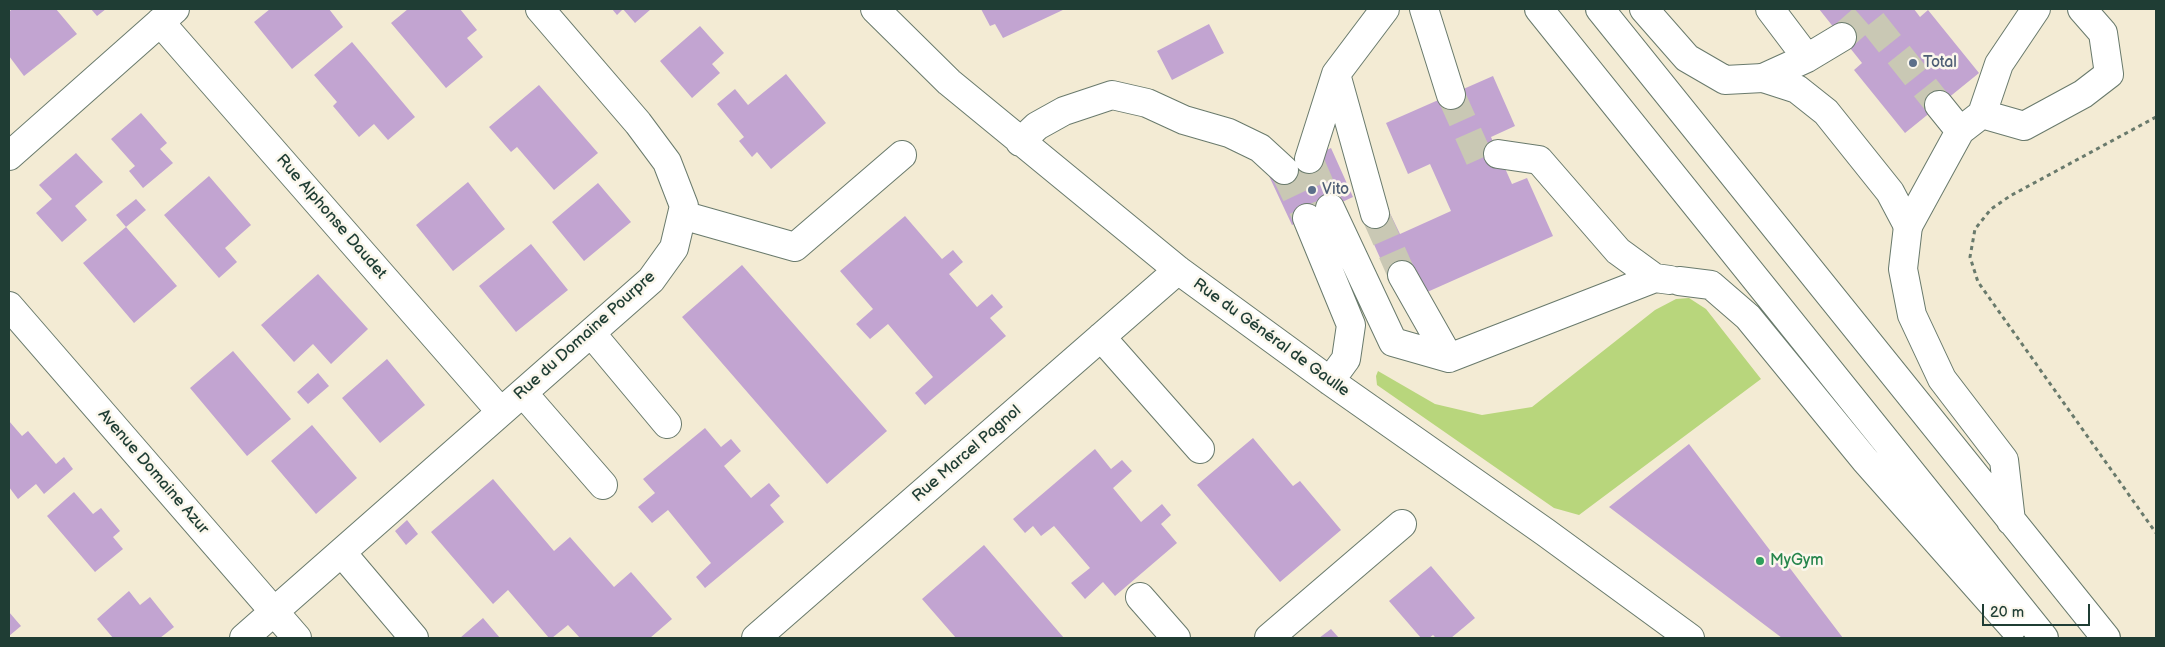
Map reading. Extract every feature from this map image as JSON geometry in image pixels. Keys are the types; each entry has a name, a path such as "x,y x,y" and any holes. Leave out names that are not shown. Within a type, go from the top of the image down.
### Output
{"main road":[{"name":"Rue du Domaine Pourpre","path":"244,638 651,280 674,248 684,206 667,162 638,123 540,9"},
{"name":"Rue du Général de Gaulle","path":"875,9 949,82 1178,270 1690,638"},
{"path":"1309,159 1336,74 1385,9"},
{"path":"1424,9 1451,95"},
{"path":"1539,9 2044,638"},
{"path":"1600,9 2106,638"},
{"path":"1644,9 1687,58 1725,80 1763,78 1797,89 1826,112 1890,192 1908,226"},
{"path":"1770,9 1807,58"},
{"path":"2011,521 2004,460 1942,379 1912,315 1903,269 1908,226 1960,131 1982,114 1999,64 2036,9"},
{"path":"1982,114 2024,126 2083,94 2109,74 2103,33 2082,9"},
{"path":"9,156 168,15"},
{"name":"Rue Alphonse Daudet","path":"168,15 501,412"},
{"path":"1763,78 1807,58 1842,37"},
{"path":"1336,74 1375,214"},
{"path":"1020,142 1038,126 1064,111 1112,95 1147,103 1184,120 1229,133 1260,148 1284,170"},
{"path":"1940,105 1960,131"},
{"path":"1498,154 1539,160 1618,251 1667,280 1711,286 1748,317 1865,460 2023,638"},
{"path":"682,215 795,247 902,155"},
{"path":"1330,381 1346,359 1351,325 1319,213 1393,342 1449,358 1667,280"},
{"name":"Rue Marcel Pagnol","path":"756,638 1178,270"},
{"path":"1402,274 1449,358"},
{"name":"Avenue Domaine Azur","path":"9,306 297,638"},
{"path":"591,333 667,424"},
{"path":"1101,337 1200,449"},
{"path":"523,393 603,485"},
{"path":"1269,638 1402,524"},
{"path":"342,553 414,638"},
{"path":"1140,597 1176,638"}],"path":[{"path":"2156,117 2010,196 1991,209 1975,228 1970,257 1978,282 2156,533"}],"green space":[{"path":"1689,298 1706,309 1761,379 1579,515 1554,508 1377,385 1376,376 1378,371 1435,404 1482,415 1532,407 1655,310 1676,299"}],"building":[{"path":"12,9 56,9 77,34 24,76 9,56 9,12"},
{"path":"91,9 106,9 97,16"},
{"path":"270,9 329,9 343,27 292,69 254,22"},
{"path":"408,9 460,9 477,30 467,38 483,57 446,88 391,23"},
{"path":"612,9 623,9 617,15"},
{"path":"623,9 651,9 635,23"},
{"path":"981,9 1065,9 1003,38 995,24 990,26"},
{"path":"1819,9 1914,9 1920,17 1928,10 1979,73 1905,133 1854,70 1862,63"},
{"path":"1209,24 1224,53 1172,80 1157,51"},
{"path":"700,26 724,53 712,64 720,73 692,98 660,61"},
{"path":"352,42 415,117 388,140 374,124 359,137 333,106 337,102 314,75"},
{"path":"786,74 826,123 771,169 757,152 752,157 739,141 744,137 717,104 735,89 748,105"},
{"path":"1493,76 1515,126 1491,137 1512,184 1527,178 1553,236 1425,293 1390,280 1363,220 1388,209 1400,234 1451,211 1430,164 1408,174 1386,123"},
{"path":"539,85 598,153 554,190 517,147 511,152 489,127"},
{"path":"141,113 167,143 160,149 173,163 143,188 129,171 135,166 111,139"},
{"path":"1331,148 1353,197 1292,225 1269,176"},
{"path":"76,153 103,182 75,206 87,220 62,242 36,213 52,199 39,185"},
{"path":"209,176 251,225 225,248 237,262 219,278 164,215"},
{"path":"468,182 505,229 453,271 416,225"},
{"path":"598,183 631,222 584,261 552,222"},
{"path":"136,199 146,210 126,227 116,215"},
{"path":"905,216 942,259 953,250 963,262 949,274 977,307 992,294 1003,307 990,318 1006,336 925,405 915,393 933,377 888,324 870,339 856,324 873,309 840,271"},
{"path":"126,227 177,286 134,323 83,263"},
{"path":"531,244 568,290 516,332 479,286"},
{"path":"742,265 887,431 827,484 682,317"},
{"path":"318,274 368,329 331,364 313,344 294,362 261,325"},
{"path":"233,351 291,419 247,456 190,388"},
{"path":"387,359 425,405 380,443 342,398"},
{"path":"318,373 329,386 308,404 297,392"},
{"path":"9,421 22,436 28,431 56,464 64,457 73,469 44,494 36,484 18,499 9,487"},
{"path":"312,425 357,478 316,514 271,461"},
{"path":"705,428 721,447 731,439 741,451 724,466 751,498 769,483 780,496 770,505 784,522 705,588 696,577 711,563 668,510 652,523 638,507 655,493 643,479"},
{"path":"1253,438 1293,486 1300,481 1341,530 1280,582 1197,485"},
{"path":"1689,444 1785,570 1789,567 1843,638 1782,638 1609,507"},
{"path":"1095,449 1111,469 1122,460 1132,471 1113,488 1141,522 1162,504 1171,515 1161,524 1177,543 1115,596 1103,582 1085,599 1071,583 1090,568 1054,526 1041,536 1033,526 1025,533 1013,519"},
{"path":"493,479 554,551 570,537 614,587 631,572 672,619 650,638 580,638 568,625 552,638 549,638 508,590 493,604 431,532"},
{"path":"74,492 93,514 101,508 120,531 113,537 123,549 95,572 47,516"},
{"path":"407,520 418,534 406,545 395,531"},
{"path":"984,545 1064,638 956,638 922,599"},
{"path":"1431,566 1475,618 1451,638 1436,638 1433,635 1429,638 1421,638 1389,601"},
{"path":"129,591 140,605 150,597 174,627 160,638 113,638 97,619"},
{"path":"9,612 21,626 9,636"},
{"path":"483,618 500,638 460,638"},
{"path":"1331,629 1339,638 1319,638"}],"tunnel":[{"path":"1842,37 1867,15 1939,105"},
{"path":"1451,95 1480,160 1498,154"},
{"path":"1309,159 1330,208"},
{"path":"1284,170 1307,218"},
{"path":"1375,214 1402,275"}],"place":[{"name":"Total","path":"1913,63"},
{"name":"Vito","path":"1312,190"},
{"name":"MyGym","path":"1760,561"}]}
